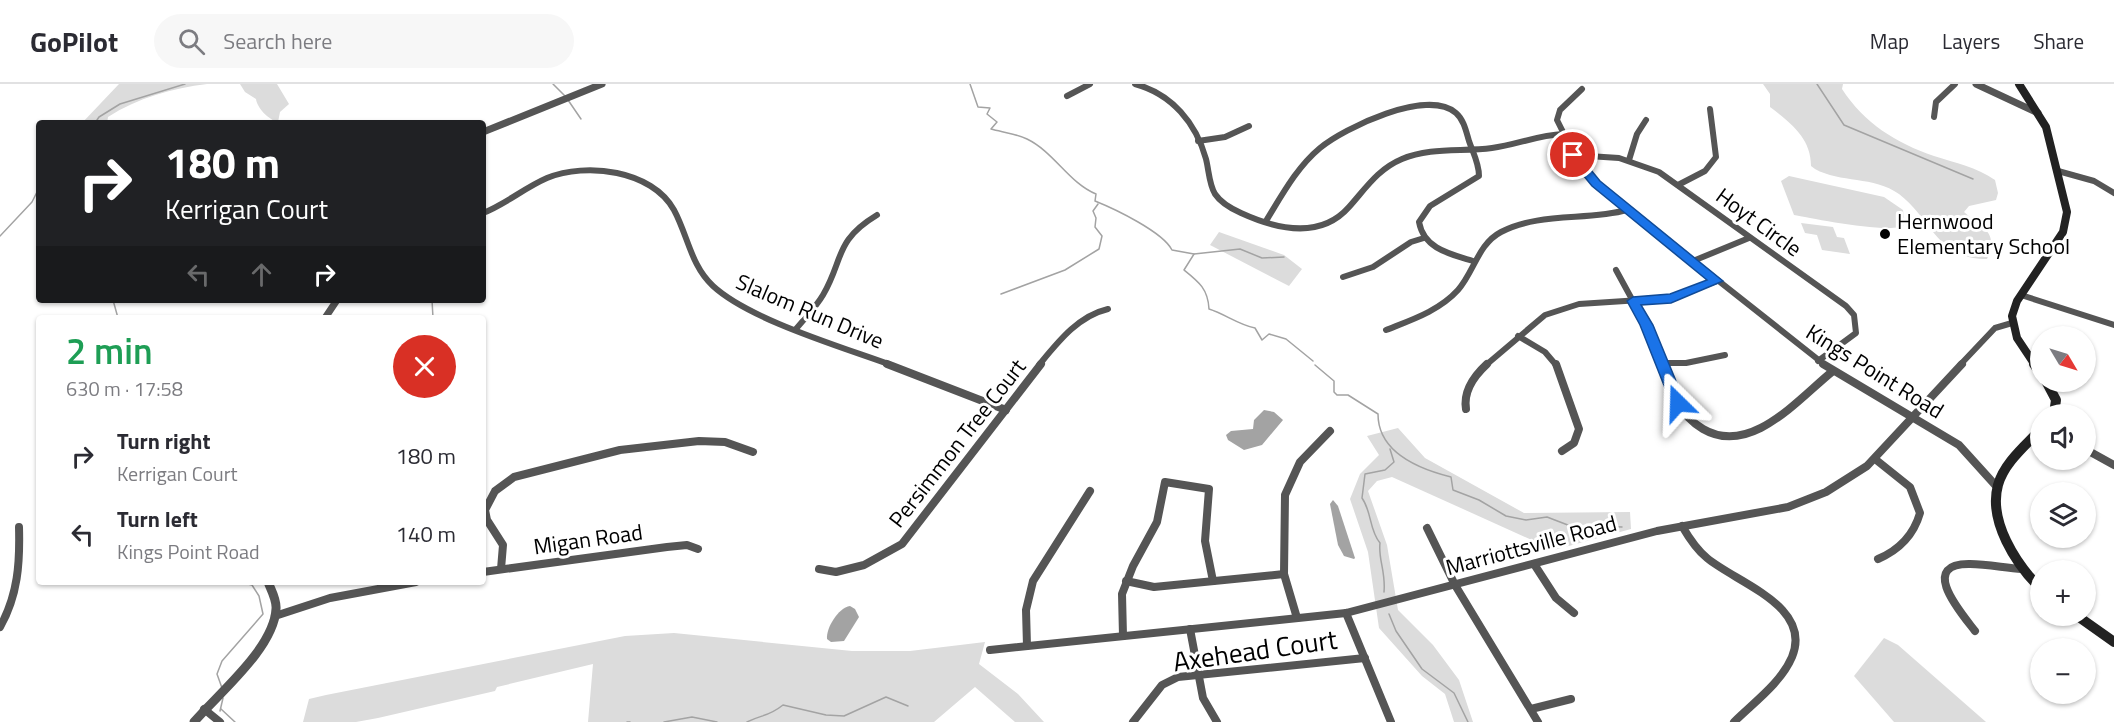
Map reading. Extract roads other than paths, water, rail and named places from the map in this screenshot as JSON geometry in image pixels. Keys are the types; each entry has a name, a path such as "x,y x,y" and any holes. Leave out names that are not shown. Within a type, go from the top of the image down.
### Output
{"main road":[{"path":"2019,84 2046,127 2067,209 2066,225 2020,295 2013,312 2012,323 2020,344 2030,358"},
{"path":"2030,442 2009,467 1997,487 2000,517 2010,547 2022,569 2030,577"},
{"path":"2091,626 2114,642"}],"street":[{"path":"486,131 602,84"},
{"path":"1066,96 1090,84"},
{"path":"1135,84 1153,88 1171,99 1198,141 1213,188 1219,199 1243,213 1302,229 1326,225 1342,218 1366,183 1392,163 1430,151 1501,147 1540,134 1563,134"},
{"path":"1934,117 1936,102 1955,84"},
{"path":"1976,84 2037,113"},
{"name":"Kings Point Road","path":"1582,89 1557,114 1573,155 1596,184 1818,361 1959,446 1997,487"},
{"path":"1266,221 1304,163 1319,148 1359,124 1426,106 1453,111 1462,121 1479,176 1471,185 1438,200 1426,210 1419,221 1424,238 1444,252 1473,261"},
{"path":"1678,185 1698,177 1714,164 1717,151 1710,109"},
{"path":"1629,160 1637,134 1646,120"},
{"path":"1198,141 1225,137 1249,126"},
{"name":"Hoyt Circle","path":"1573,155 1601,155 1629,160 1652,169 1678,185 1846,306 1854,315 1857,328 1851,339 1818,361"},
{"name":"Slalom Run Drive","path":"486,212 500,206 534,184 560,174 590,171 638,181 655,189 670,203 696,264 713,287 743,307 1006,410"},
{"path":"2058,171 2094,181 2114,193"},
{"path":"1386,330 1442,304 1458,290 1478,251 1493,237 1514,227 1604,217 1628,210"},
{"path":"796,329 824,295 837,256 846,241 867,220 877,215"},
{"path":"1343,277 1372,267 1411,242 1424,238"},
{"path":"1693,261 1749,238"},
{"path":"1616,270 1633,301 1685,415 1702,429 1726,437 1750,433 1833,371"},
{"path":"1466,409 1464,396 1473,379 1518,336 1556,309 1579,304 1671,298 1717,281"},
{"path":"2020,295 2114,325"},
{"name":"Persimmon Tree Court","path":"819,569 836,572 864,565 902,544 1060,340 1091,315 1108,309"},
{"name":"Marriottsville Road","path":"990,650 1346,613 1682,526 1761,514 1799,503 1839,485 1875,459 1995,328 2012,323"},
{"path":"1518,336 1545,352 1560,372 1579,429 1574,443 1562,451"},
{"path":"1662,363 1686,363 1725,355"},
{"path":"1297,618 1284,574 1282,557 1288,485 1300,462 1330,431"},
{"path":"486,508 495,491 514,477 620,450 717,441 753,452"},
{"path":"2096,455 2114,465"},
{"path":"1875,459 1910,487 1920,513 1914,528 1895,550 1878,558"},
{"path":"1123,636 1121,609 1126,581 1157,522 1165,482 1209,489 1205,541 1213,581"},
{"path":"1027,646 1026,610 1033,581 1090,491"},
{"path":"486,515 503,545 501,569"},
{"path":"1682,526 1711,562 1759,590 1776,604 1792,630 1794,650 1787,664 1734,722"},
{"path":"0,627 15,599 20,580 19,527"},
{"path":"1427,528 1455,585 1538,722"},
{"name":"Migan Road","path":"486,572 679,545 698,549"},
{"path":"1975,631 1947,592 1943,581 1945,575 1953,567 1966,563 2022,569"},
{"path":"1534,564 1557,598 1574,613"},
{"path":"1126,581 1154,587 1284,574"},
{"path":"194,722 261,644 275,616 274,600 269,585"},
{"path":"275,616 374,585"},
{"path":"1346,613 1391,722"},
{"path":"1190,629 1198,676 1207,707 1217,722"},
{"name":"Axehead Court","path":"1133,722 1162,685 1178,677 1365,658"},
{"path":"1531,709 1571,699"},
{"path":"204,709 220,722"}],"waterway":[{"path":"97,120 120,104 185,84"},
{"path":"553,84 565,96"},
{"path":"970,84 978,107 990,108 987,114 997,122 991,129 1019,136 1037,145 1078,183 1096,194 1095,201 1126,215 1149,229 1172,250 1194,254"},
{"path":"1817,84 1844,125 1973,179"},
{"path":"568,100 581,119"},
{"path":"0,236 32,202 36,194"},
{"path":"1001,294 1065,270 1099,249 1102,236 1095,227 1096,218 1093,211 1098,204"},
{"path":"1194,254 1240,249 1262,258 1284,257"},
{"path":"1194,254 1184,270 1202,286 1207,296 1209,309 1255,328 1262,340 1269,334 1286,339 1313,361"},
{"path":"114,303 117,315"},
{"path":"432,303 433,315"},
{"path":"1315,365 1334,381 1334,392 1337,395 1348,395 1378,414 1380,428 1393,449 1414,464 1451,477 1453,490 1479,500 1506,516 1526,520 1547,517 1586,532 1599,526 1622,527"},
{"path":"1384,592 1380,543 1376,538 1362,498 1365,474 1385,470 1394,462 1390,449"},
{"path":"222,688 217,674 222,661 263,614 259,596 252,585"},
{"path":"1389,614 1396,631 1422,669 1454,693 1468,722"},
{"path":"747,722 769,714 783,705 826,715 844,716 886,697 908,706"},
{"path":"220,711 223,698"},
{"path":"221,709 235,722"},
{"path":"664,722 692,717 717,722"}],"place":[{"name":"Hernwood Elementary School","path":"1885,234"}]}
